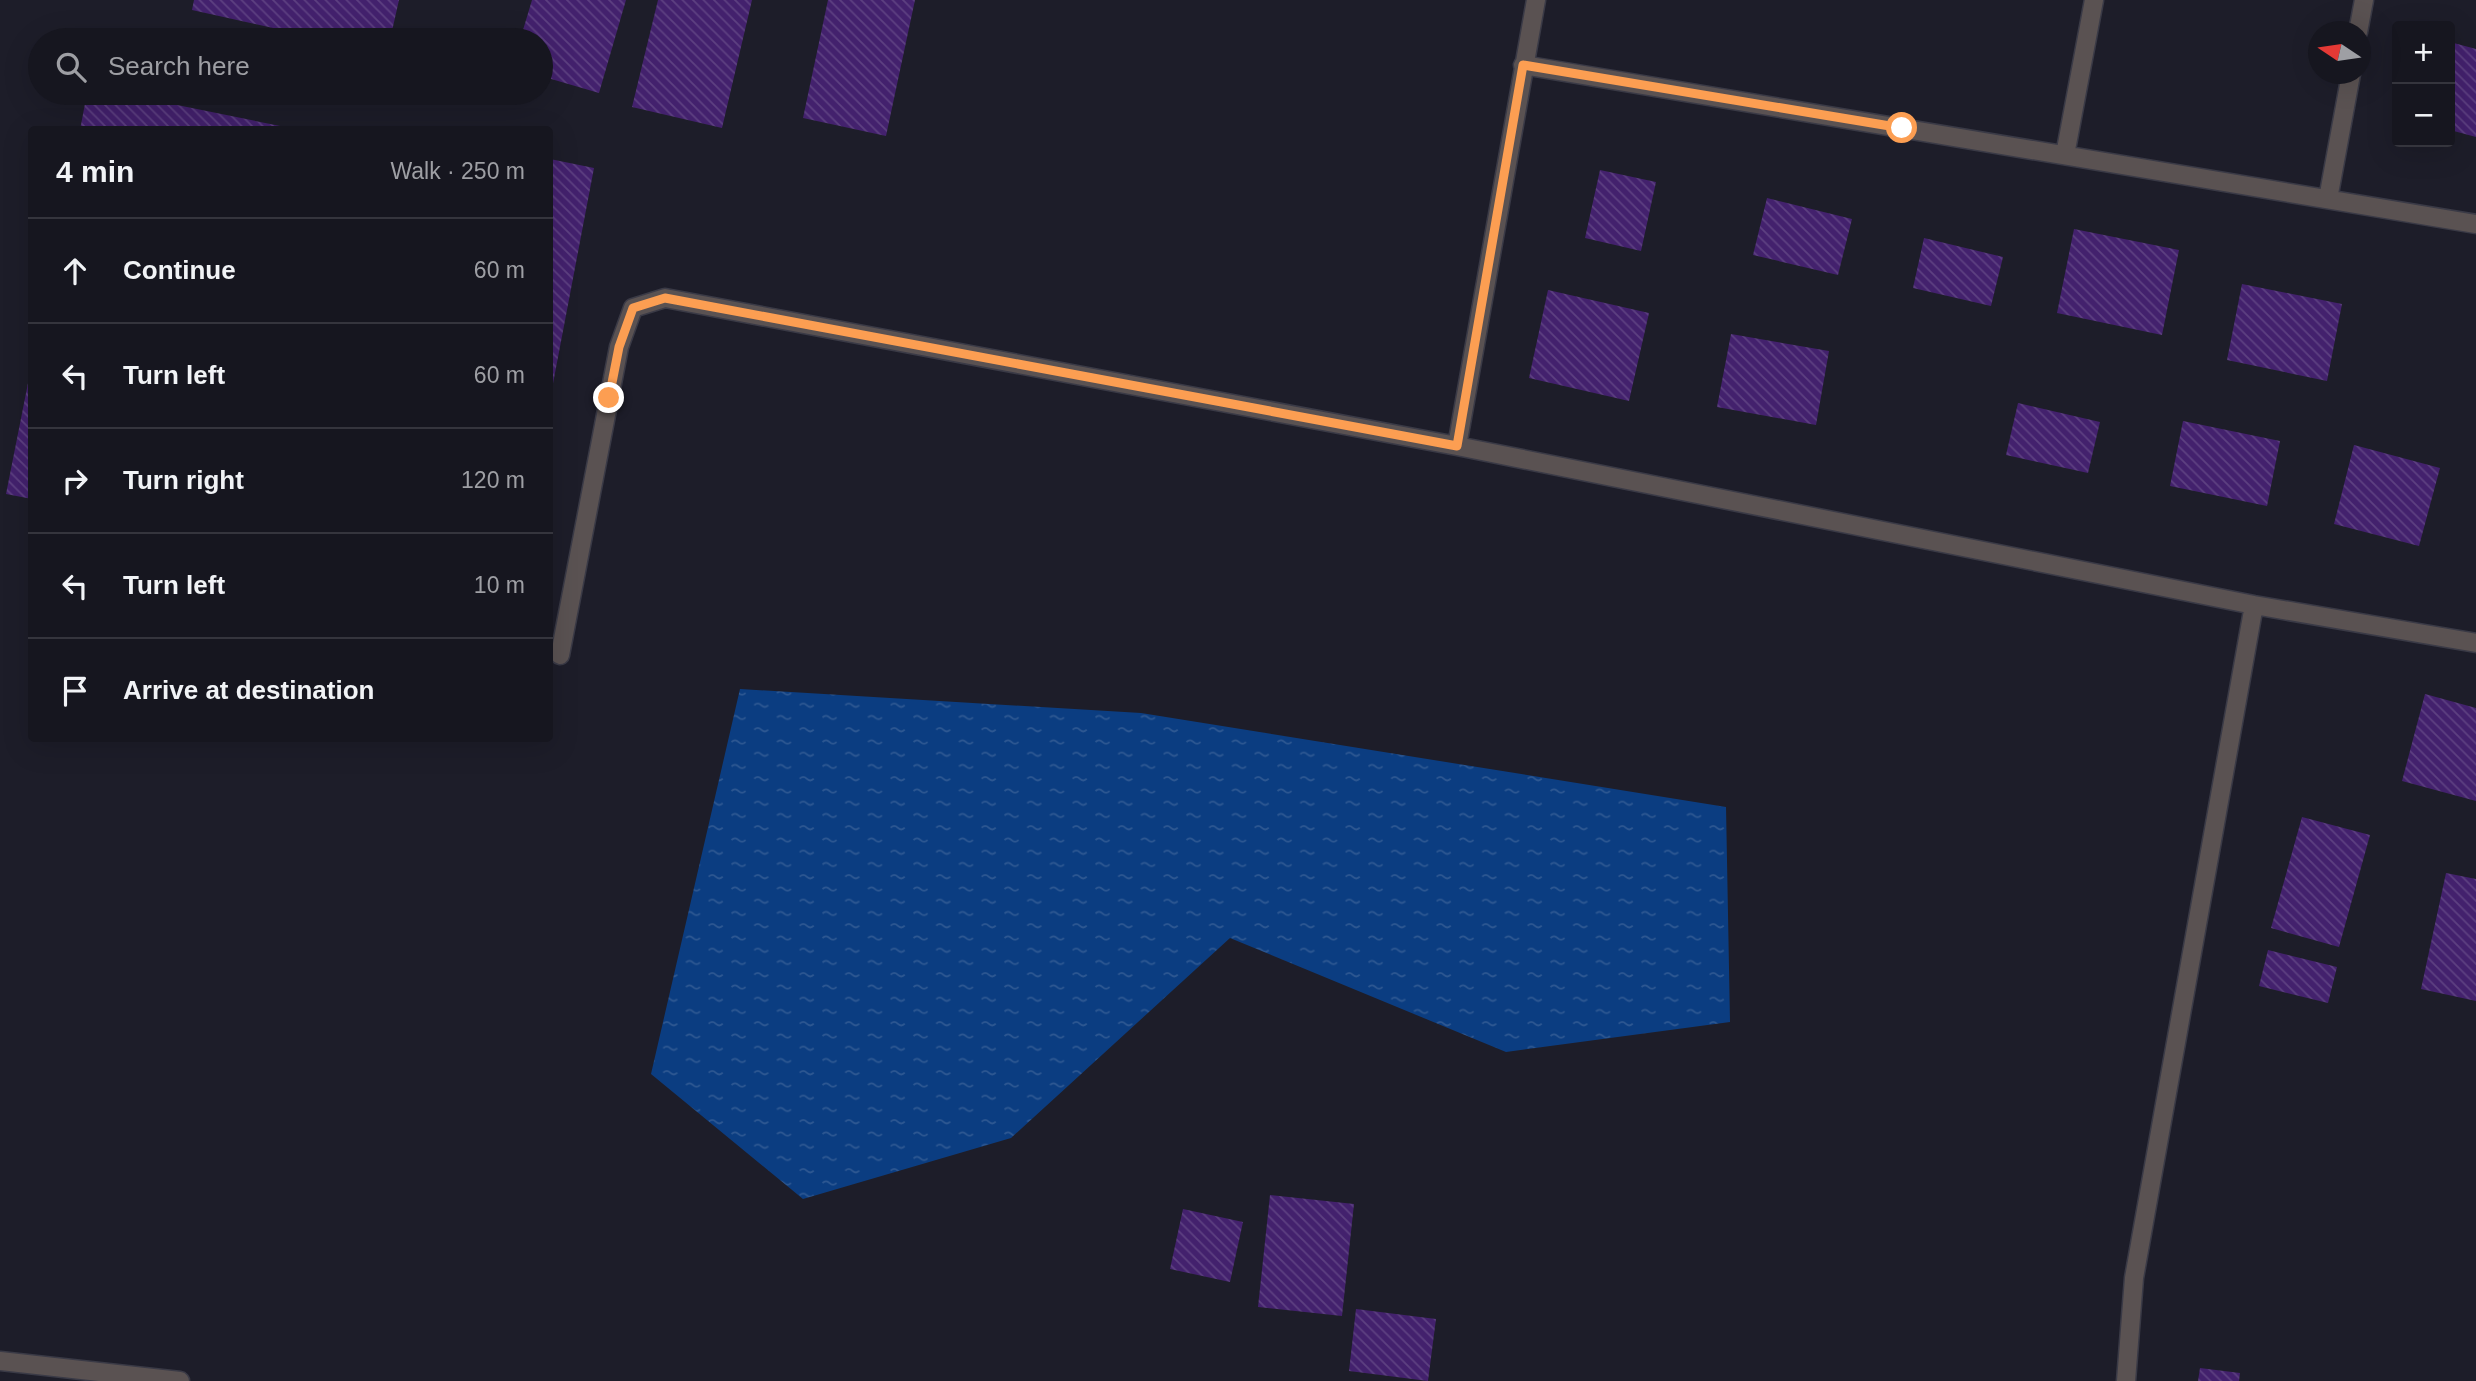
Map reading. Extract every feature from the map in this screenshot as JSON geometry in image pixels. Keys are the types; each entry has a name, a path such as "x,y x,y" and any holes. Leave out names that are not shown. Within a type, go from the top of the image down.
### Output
{"street":[{"path":"1457,446 1536,0"},
{"path":"2065,155 2094,0"},
{"path":"2360,21 2364,0"},
{"path":"1523,65 2476,224"},
{"path":"2328,199 2349,84"},
{"path":"560,655 619,347 633,308 665,298 1457,446 2254,605 2476,643"},
{"path":"2126,1381 2134,1278 2254,605"},
{"path":"0,1362 180,1381"}],"water":[{"path":"740,689 1141,713 1726,807 1730,1022 1506,1052 1230,938 1011,1138 803,1199 651,1074"}],"building":[{"path":"194,0 399,0 393,28 273,28 192,10"},
{"path":"532,0 626,0 599,93 553,80 553,28 524,28"},
{"path":"658,0 752,0 722,128 632,107"},
{"path":"828,0 915,0 886,136 803,118"},
{"path":"2455,43 2476,49 2476,137 2455,131"},
{"path":"85,105 177,105 280,126 81,126"},
{"path":"553,160 594,168 553,383"},
{"path":"1600,170 1656,182 1641,251 1585,238"},
{"path":"1767,198 1852,219 1838,275 1753,255"},
{"path":"2074,229 2179,250 2162,335 2057,313"},
{"path":"1924,238 2003,257 1991,306 1913,288"},
{"path":"2242,284 2342,304 2327,381 2227,360"},
{"path":"1548,290 1649,313 1629,401 1529,378"},
{"path":"1731,334 1829,351 1816,425 1717,407"},
{"path":"28,383 28,498 6,494"},
{"path":"2018,403 2100,422 2088,473 2006,455"},
{"path":"2183,421 2280,441 2267,506 2170,486"},
{"path":"2354,445 2440,468 2419,546 2334,524"},
{"path":"2425,694 2476,708 2476,801 2402,781"},
{"path":"2302,817 2370,835 2339,947 2271,928"},
{"path":"2446,873 2476,879 2476,1001 2421,989"},
{"path":"2268,950 2337,967 2328,1003 2259,986"},
{"path":"1270,1195 1354,1204 1342,1316 1258,1307"},
{"path":"1183,1209 1243,1222 1230,1282 1170,1269"},
{"path":"1356,1309 1436,1319 1428,1381 1349,1371"},
{"path":"2200,1368 2240,1373 2239,1381 2198,1381"}],"route":[{"path":"609,398 619,347 633,308 665,298 1457,446 1523,65 1902,128"}]}
